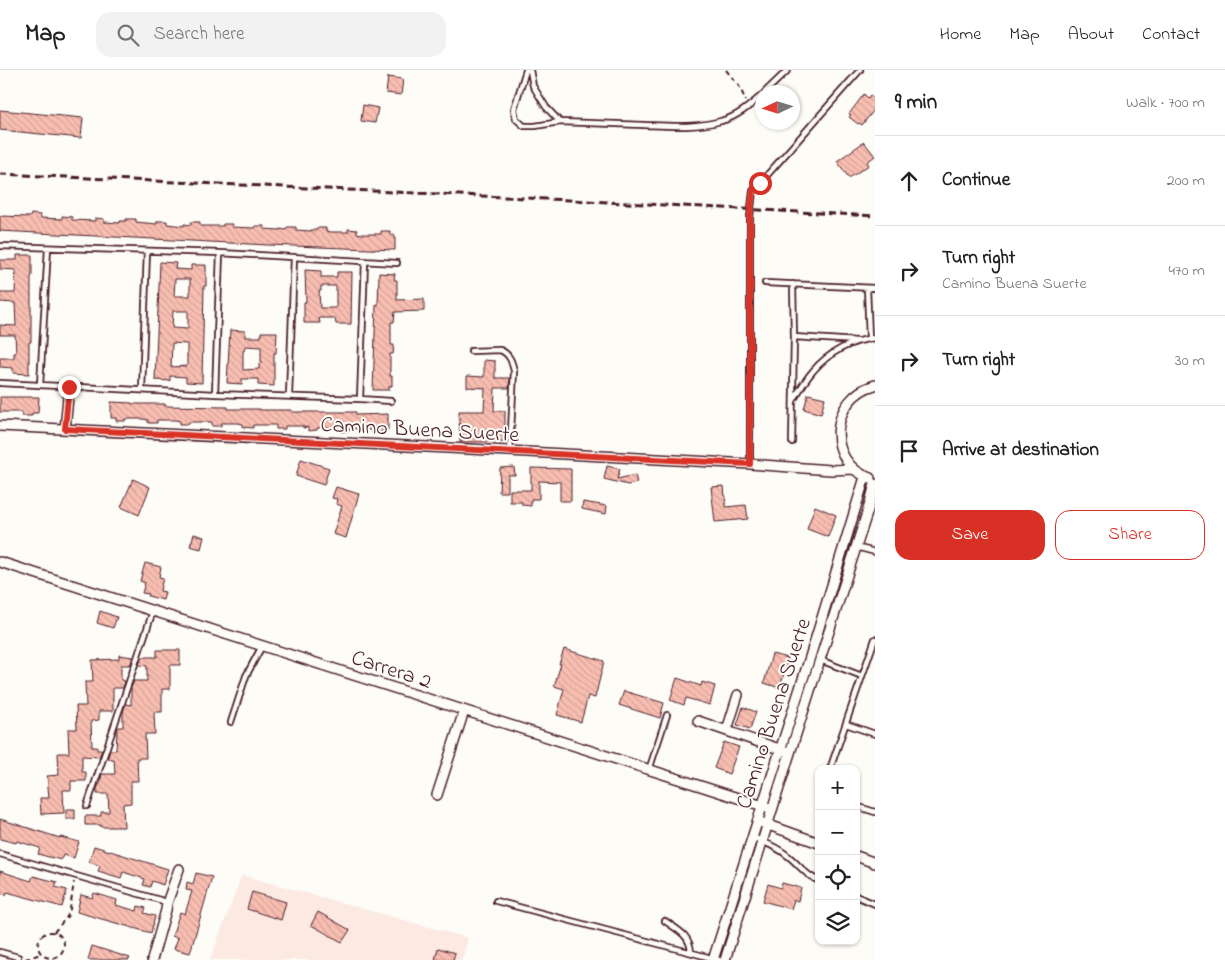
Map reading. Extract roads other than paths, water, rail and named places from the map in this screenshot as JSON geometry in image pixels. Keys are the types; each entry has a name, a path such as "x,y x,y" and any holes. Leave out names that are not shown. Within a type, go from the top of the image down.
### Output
{"street":[{"path":"875,384 865,388 851,398 842,413 838,430 840,447 848,462 865,477 875,480"},
{"path":"65,429 69,387"},
{"name":"Camino Buena Suerte","path":"0,426 750,464 831,470 854,469"},
{"name":"Camino Buena Suerte","path":"725,960 762,841 763,823 780,749 865,477"},
{"name":"Camino Buena Suerte","path":"767,808 790,752 875,484"},
{"name":"Carrera 2","path":"0,562 767,808"},
{"path":"810,657 820,660"},
{"path":"727,730 738,695"},
{"path":"437,795 464,710"},
{"path":"698,721 790,752"},
{"name":"Camino Buena Suerte","path":"715,959 752,837 763,823"},
{"path":"763,823 815,842"},
{"path":"860,857 875,863"},
{"path":"152,960 166,904 179,869"}],"lane":[{"path":"528,70 533,86 546,107 560,122"},
{"path":"528,70 514,109 516,119 524,126 560,122 706,125 736,115 755,102"},
{"path":"773,85 788,70"},
{"path":"750,464 750,217 753,191 860,70"},
{"path":"0,246 220,253 397,263"},
{"path":"40,384 48,248"},
{"path":"142,390 147,251"},
{"path":"215,394 220,253"},
{"path":"289,396 294,257"},
{"path":"360,399 365,261"},
{"path":"764,283 875,288"},
{"path":"792,442 793,284"},
{"path":"867,288 868,338"},
{"path":"794,337 858,341"},
{"path":"792,402 813,370 826,358 858,341 875,338"},
{"path":"471,351 500,350 505,352 511,359 514,371 510,452"},
{"path":"0,383 391,401"},
{"path":"856,547 875,552"},
{"path":"87,806 153,611"},
{"path":"831,765 875,639"},
{"path":"232,722 246,676 262,646"},
{"path":"820,660 862,676"},
{"path":"649,770 667,715"},
{"path":"846,724 875,734"},
{"path":"860,807 875,812"},
{"path":"752,837 788,856 807,875 815,879"},
{"path":"0,854 160,900 166,904"},
{"path":"860,898 875,904"},
{"path":"496,901 715,959"},
{"path":"665,921 690,941 691,952"},
{"path":"0,952 18,957"}],"railway":[{"path":"0,174 875,216"}]}
